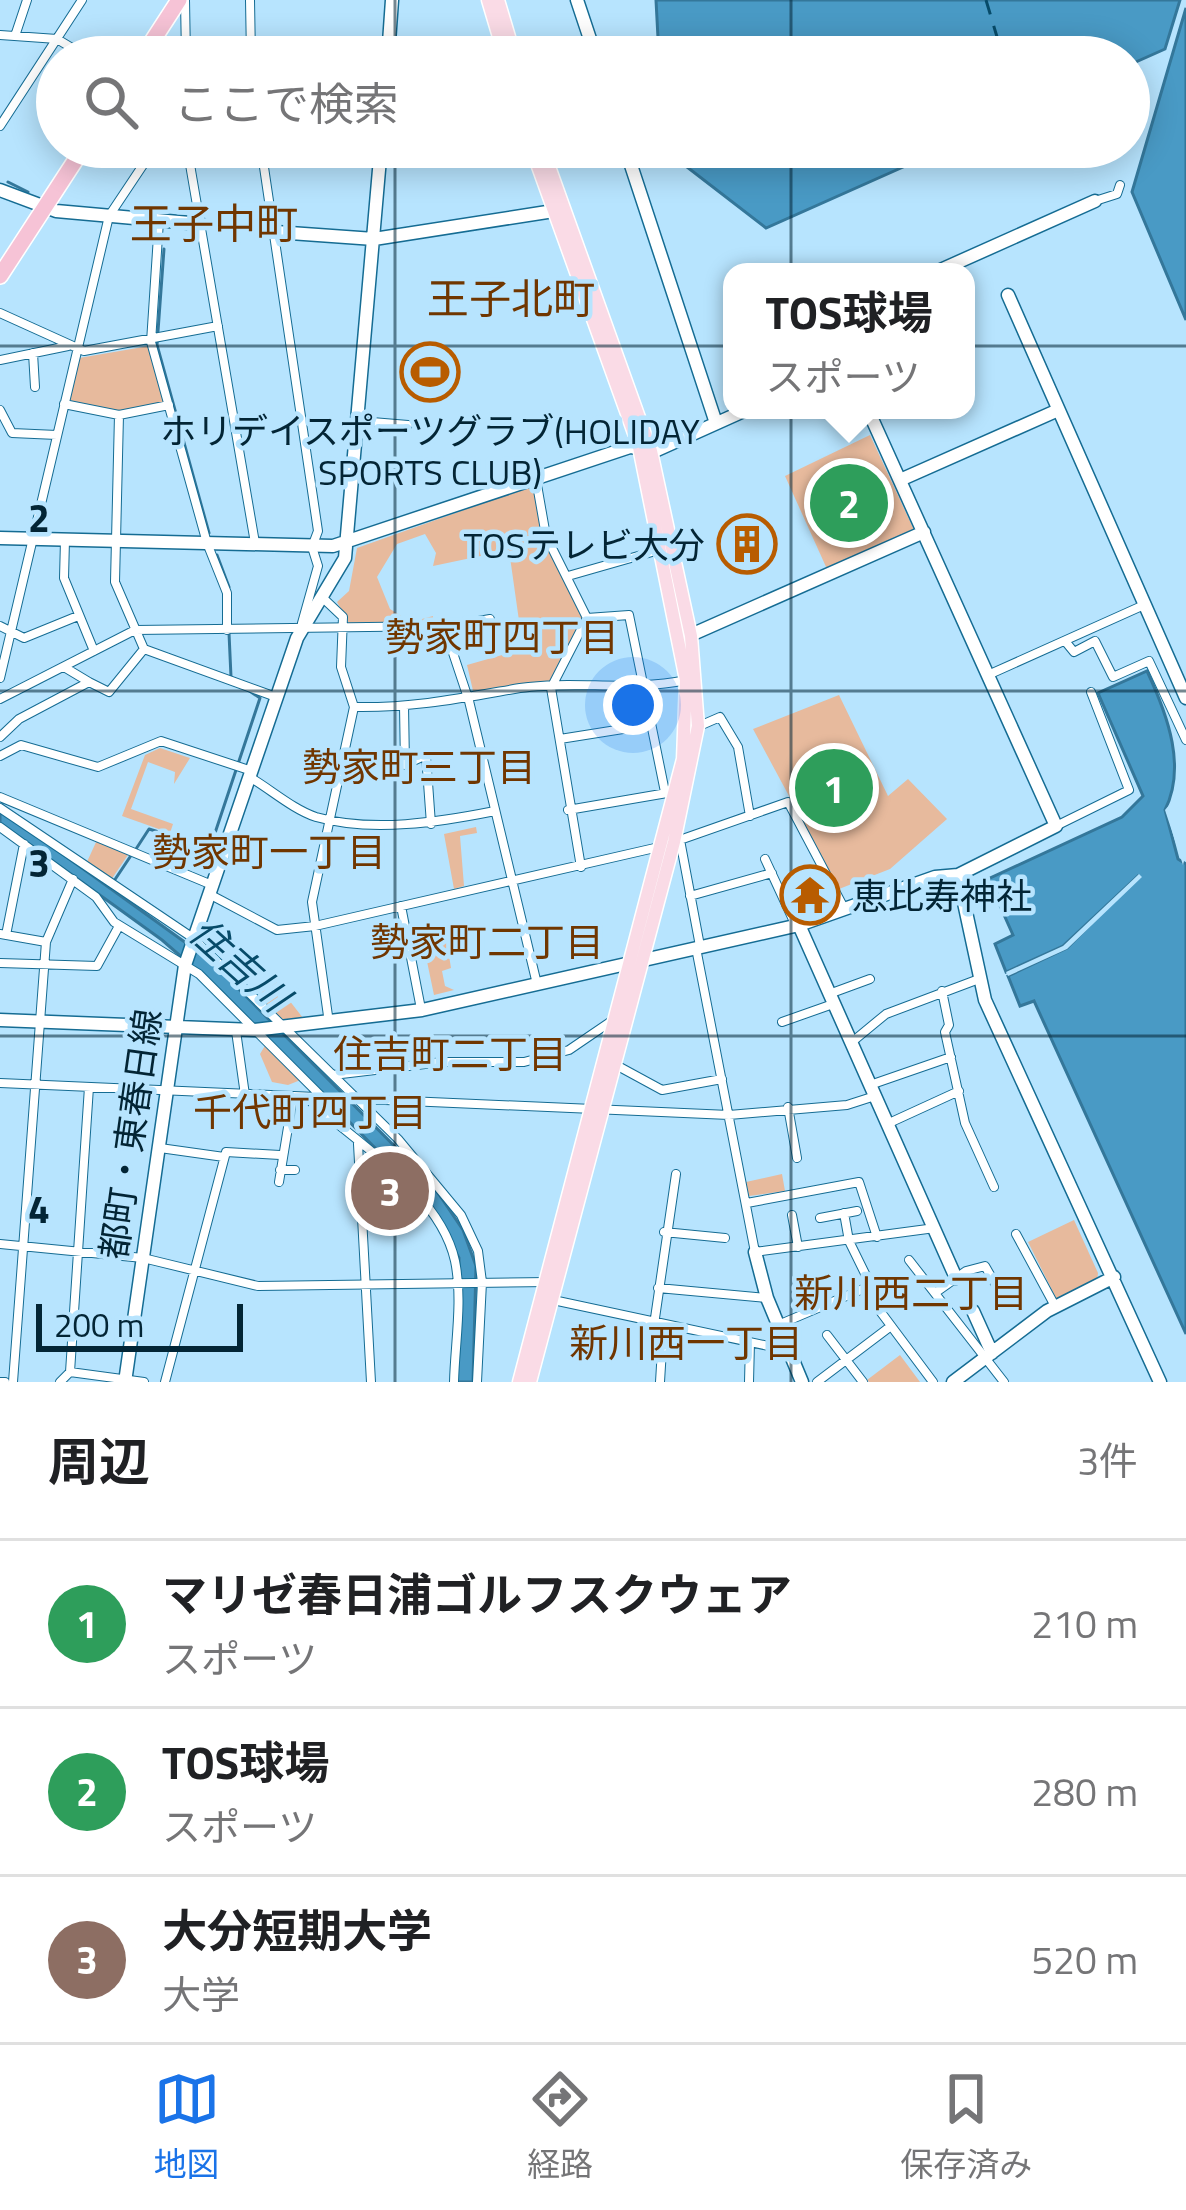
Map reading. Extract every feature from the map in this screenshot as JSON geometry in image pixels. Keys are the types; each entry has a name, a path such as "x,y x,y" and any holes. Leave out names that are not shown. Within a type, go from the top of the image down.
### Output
{"highway":[{"path":"143,36 166,0"},
{"path":"157,36 182,0"},
{"path":"0,276 61,168"},
{"path":"0,261 68,168"}],"main road":[{"path":"498,1 502,36"},
{"path":"498,1 509,36"},
{"path":"539,168 645,449 685,637 692,727 672,843 614,1064 596,1110"},
{"path":"547,168 556,211"},
{"path":"530,1382 629,967 672,843 669,794 692,727 685,637 661,549 645,449"},
{"path":"519,1382 547,1298"}],"street":[{"path":"14,36 27,0"},
{"path":"59,36 82,0"},
{"path":"182,0 185,36"},
{"path":"250,0 251,36"},
{"path":"389,36 392,0"},
{"path":"577,0 589,36"},
{"path":"0,35 36,38"},
{"path":"0,126 36,71"},
{"path":"0,678 74,347 110,216 141,168"},
{"path":"191,168 255,544"},
{"path":"193,938 318,566 312,547 318,531 289,305 265,168"},
{"path":"300,630 340,572 348,542 379,168"},
{"path":"632,168 716,423"},
{"path":"956,263 1117,194 1120,185"},
{"path":"0,190 40,206 201,224"},
{"path":"276,232 374,239 556,211"},
{"path":"159,221 151,342 207,543 227,592 227,630"},
{"path":"1008,296 1186,698"},
{"path":"0,313 74,347"},
{"path":"0,360 74,347 151,342 218,326"},
{"path":"33,353 35,387"},
{"path":"64,404 119,415 169,405"},
{"path":"0,410 12,434 57,434"},
{"path":"900,480 1056,411"},
{"path":"119,415 115,583 144,649 277,698"},
{"path":"0,538 312,547 348,542 536,479 645,449 725,419"},
{"path":"872,419 1056,826"},
{"path":"360,421 408,424"},
{"path":"536,479 546,536 587,618"},
{"path":"685,637 924,532"},
{"path":"65,540 64,578 94,651"},
{"path":"568,576 661,549"},
{"path":"324,598 341,613 341,667 355,707 314,888 329,1023"},
{"path":"988,675 1144,605"},
{"path":"568,810 669,794 648,725 629,615 587,618"},
{"path":"0,626 24,638 78,616"},
{"path":"581,867 551,688 587,618"},
{"path":"450,626 490,620"},
{"path":"0,698 135,630 443,626 469,701 537,986"},
{"path":"1065,640 1074,652 1095,641 1113,677 1149,661 1186,740"},
{"path":"63,666 109,692 144,649"},
{"path":"355,707 469,701 522,688 645,689 686,680"},
{"path":"0,737 19,718 89,682"},
{"path":"0,1020 255,1030 329,1023 422,1010 629,967 643,957 797,925 843,906 958,875 1130,790 1091,692"},
{"path":"404,706 405,765 413,757 426,755 431,824"},
{"path":"692,727 720,717 738,747 750,816"},
{"path":"560,739 648,725"},
{"path":"0,756 21,745 98,767 161,741 250,774 310,815 332,820 431,824 495,811"},
{"path":"0,797 134,852 277,930 316,926 511,878 581,867 672,843 788,802 843,906"},
{"path":"0,808 193,938 333,1075 461,1215 478,1251 478,1382"},
{"path":"0,827 74,879 119,925 185,965 324,1098 328,1118"},
{"path":"672,843 690,896 755,1252 767,1298 802,1382"},
{"path":"24,844 3,935 46,942"},
{"path":"766,860 956,1278"},
{"path":"690,896 772,873"},
{"path":"958,875 979,979 1160,1382"},
{"path":"6,1382 23,1246 46,942 74,879"},
{"path":"401,906 422,1010"},
{"path":"0,963 97,966 119,925"},
{"name":"都町・東春日線","path":"125,1381 175,1029 193,938"},
{"path":"782,1022 870,979"},
{"path":"851,1043 886,1014 979,979"},
{"path":"943,991 965,1123 994,1187"},
{"path":"333,1075 442,1062 524,1062 569,1050 616,1017"},
{"path":"236,1029 245,1095"},
{"path":"0,1083 729,1115 848,1105 951,1057"},
{"path":"614,1064 662,1090 722,1079"},
{"path":"60,1382 70,1372 89,1087"},
{"path":"887,1124 959,1091"},
{"path":"279,1182 293,1097"},
{"path":"305,1097 431,1214 453,1254 459,1282 454,1382"},
{"path":"788,1107 796,1158"},
{"path":"358,1143 371,1382"},
{"path":"158,1148 224,1157"},
{"path":"165,1382 226,1152 280,1155"},
{"path":"280,1170 295,1171"},
{"path":"660,1382 662,1349 654,1325 676,1174"},
{"path":"747,1203 803,1185 860,1182 877,1237"},
{"path":"820,1218 857,1211"},
{"path":"844,1214 849,1241 874,1303 932,1382"},
{"path":"792,1215 798,1247"},
{"path":"755,1252 934,1228"},
{"path":"664,1232 725,1238"},
{"path":"1016,1234 1055,1306"},
{"path":"0,1244 78,1248 142,1258 258,1286 551,1283"},
{"path":"909,1260 988,1355 1004,1382"},
{"path":"935,1293 985,1266 1000,1292"},
{"path":"953,1382 1055,1306 1114,1277"},
{"path":"777,1325 870,1286"},
{"path":"658,1288 767,1298"},
{"path":"547,1298 654,1325 785,1344"},
{"path":"973,1311 988,1355"},
{"path":"817,1382 891,1326"},
{"path":"827,1335 863,1382"},
{"path":"749,1382 750,1342"},
{"path":"70,1372 144,1382"}],"shaded area":[{"path":"149,346 164,402 119,412 69,400 79,358"},
{"path":"870,435 914,530 827,569 785,476"},
{"path":"534,485 544,536 585,618 550,685 474,695 467,665 523,649 509,550 433,566 436,553 425,534 397,544 377,577 390,609 411,622 433,616 432,625 350,625 337,602 349,591 357,548"},
{"path":"839,695 888,796 908,779 947,819 890,869 839,889 753,729"},
{"path":"160,748 190,758 174,784 175,772 148,762 131,809 173,824 170,833 122,816 145,755"},
{"path":"476,827 477,833 460,836 464,886 454,889 444,834"},
{"path":"97,840 130,852 111,880 86,864"},
{"path":"446,937 451,968 442,971 445,986 454,990 434,995 424,947 412,948 410,939"},
{"path":"270,979 277,982 278,998 289,1000 303,1018 279,1020 258,999"},
{"path":"266,1044 303,1079 288,1085 272,1082 260,1054"},
{"path":"782,1174 785,1191 749,1196 746,1182"},
{"path":"1074,1220 1098,1273 1097,1281 1057,1300 1028,1242"},
{"path":"900,1355 920,1382 867,1380"}],"water":[{"path":"656,0 1180,0 1165,49 1150,56 1150,36 658,36"},
{"path":"1186,8 1186,320 1132,192 1139,168 1150,168 1150,131"},
{"path":"688,168 901,168 766,228"},
{"path":"1147,671 1172,742 1174,777 1165,810 1178,859 1186,864 1186,1334 1034,1001 1020,1006 1008,976 1067,948 1139,875 1063,946 1006,972 995,944 1013,935 988,879 1122,817 1143,796 1098,693"},
{"name":"住吉川","path":"0,809 211,961 432,1184 463,1230 476,1266 473,1382 457,1382 459,1258 427,1201 222,992 162,940 0,823"}],"pier":[{"path":"1186,785 1186,800 1175,810 1186,853 1183,865 1165,810"},
{"path":"1139,874 1142,877 1067,949 1008,976 1006,972 1063,946"}],"waterway":[{"path":"8,182 28,192"},
{"path":"164,249 157,345 209,533"},
{"path":"217,555 229,587"},
{"path":"229,633 231,677"},
{"path":"136,849 149,829 210,848 260,698 248,690"},
{"path":"112,884 130,857"}],"ferry route":[{"path":"986,0 997,36"}],"place":[{"name":"ホリデイスポーツグラブ(HOLIDAY SPORTS CLUB)","path":"430,372"},
{"name":"TOS球場","path":"849,503"},
{"name":"TOSテレビ大分","path":"747,544"},
{"name":"マリゼ春日浦ゴルフスクウェア","path":"834,788"},
{"name":"恵比寿神社","path":"810,895"},
{"name":"大分短期大学","path":"390,1191"}],"district":[{"name":"王子中町","path":"214,223"},
{"name":"王子北町","path":"511,298"},
{"name":"勢家町四丁目","path":"502,636"},
{"name":"勢家町三丁目","path":"419,766"},
{"name":"勢家町一丁目","path":"269,851"},
{"name":"勢家町二丁目","path":"487,941"},
{"name":"住吉町二丁目","path":"450,1053"},
{"name":"千代町四丁目","path":"310,1111"},
{"name":"新川西二丁目","path":"911,1292"},
{"name":"新川西一丁目","path":"686,1342"}]}
